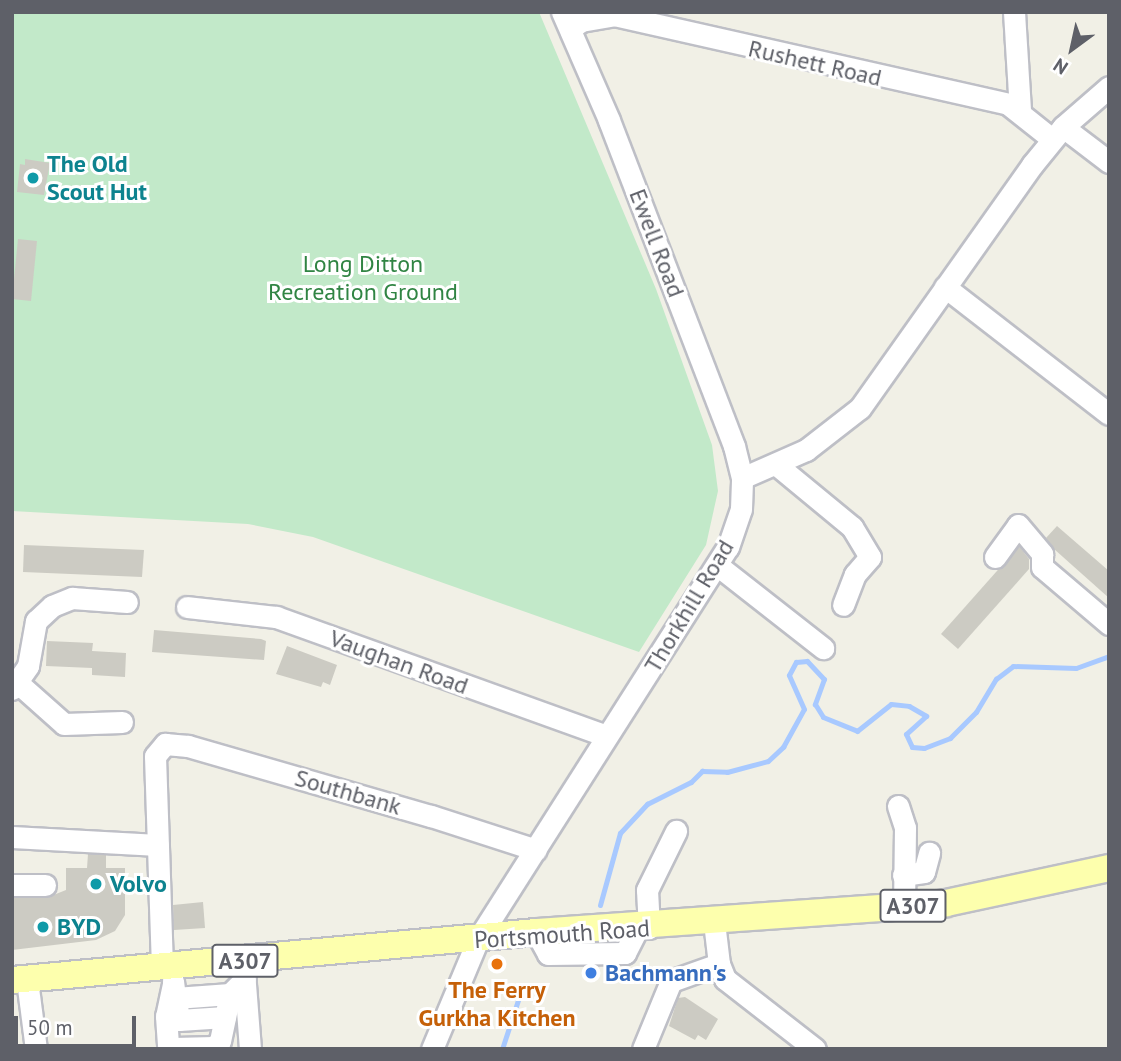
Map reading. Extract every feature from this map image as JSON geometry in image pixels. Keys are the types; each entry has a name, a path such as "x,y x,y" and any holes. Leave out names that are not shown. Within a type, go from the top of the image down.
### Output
{"main road":[{"name":"Portsmouth Road","path":"19,980 234,993 478,939 536,932 643,928 946,903 1109,868"}],"street":[{"path":"566,21 585,12"},
{"path":"1014,12 1020,110"},
{"name":"Rushett Road","path":"566,21 614,15 1020,110 1109,162"},
{"name":"Ewell Road","path":"566,21 699,352 742,478"},
{"path":"742,478 778,466 831,435 860,408 1057,133 1109,87"},
{"path":"945,287 1109,414"},
{"path":"778,466 852,527 870,556 855,574 843,605"},
{"name":"Thorkhill Road","path":"432,1049 478,939 717,565 740,511 742,478"},
{"path":"995,557 1018,524 1042,554 1042,567 1109,624"},
{"path":"717,565 823,648"},
{"path":"122,722 64,724 16,686 28,666 36,621 52,606 72,598 127,602"},
{"name":"Vaughan Road","path":"187,607 276,617 606,736"},
{"name":"Southbank","path":"158,845 155,756 159,748 171,743 536,850"},
{"path":"898,806 905,828 904,906"},
{"path":"643,928 647,890 676,831"},
{"path":"12,837 158,845 173,989 166,1016 168,1044 214,1046 220,1041 234,993"},
{"path":"903,875 924,872 929,853"},
{"path":"12,884 45,885"},
{"path":"714,922 719,964 731,985 815,1049"},
{"path":"643,1049 671,981 719,964"},
{"path":"19,980 36,1049"},
{"path":"173,989 234,993"},
{"path":"234,993 250,1049"}],"green space":[{"name":"Long Ditton Recreation Ground","path":"14,12 539,12 656,289 712,445 718,491 706,545 639,652 313,537 248,524 12,511"}],"building":[{"name":"The Old Scout Hut","path":"25,159 50,163 44,195 17,192 20,164 25,165"},
{"path":"18,239 37,241 31,301 12,299"},
{"path":"1057,526 1109,571 1109,598 1054,549 1046,538"},
{"path":"24,545 144,550 142,577 23,572"},
{"path":"1019,546 1029,559 1029,569 958,649 941,634"},
{"path":"154,630 261,639 266,641 264,660 152,652"},
{"path":"47,641 93,643 92,651 126,653 125,677 92,675 92,668 46,666"},
{"path":"287,646 337,665 330,685 323,682 321,687 276,674"},
{"path":"88,854 106,855 106,868 125,868 125,915 115,931 96,940 12,950 12,898 46,898 66,890 66,868 87,868"},
{"path":"203,902 205,928 174,930 173,905"},
{"path":"685,997 718,1019 706,1040 698,1035 695,1040 669,1026 678,998"}],"waterway":[{"path":"600,905 620,833 647,804 691,782 702,771 727,772 768,761 783,747 804,709 789,675 796,662 807,661 824,679 815,704 823,717 857,731 891,704 909,706 926,716 906,734 912,747 924,748 950,738 976,712 996,679 1013,666 1076,668 1109,656"},
{"path":"502,1049 520,994"}],"place":[{"name":"The Old Scout Hut","path":"33,178"},
{"name":"Volvo","path":"96,884"},
{"name":"BYD","path":"43,927"},
{"name":"The Ferry Gurkha Kitchen","path":"497,964"},
{"name":"Bachmann's","path":"591,973"}]}
